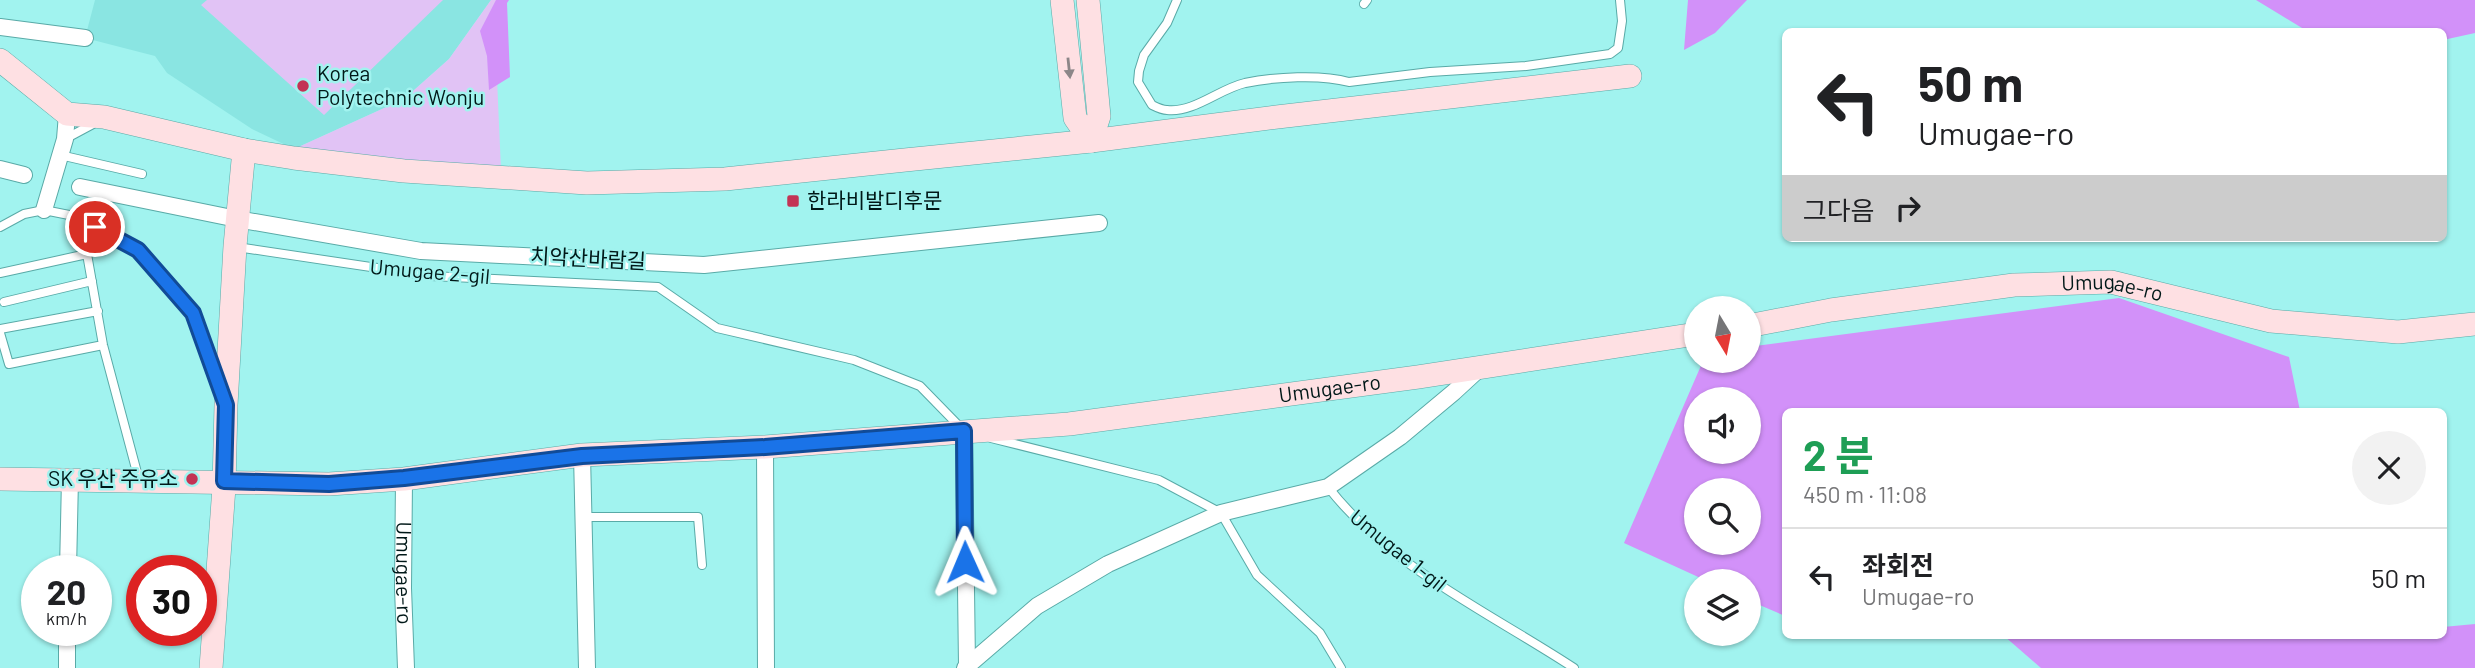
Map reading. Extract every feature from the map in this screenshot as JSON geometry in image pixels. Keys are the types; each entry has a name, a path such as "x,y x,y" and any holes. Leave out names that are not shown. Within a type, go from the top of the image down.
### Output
{"street":[{"path":"1062,0 1075,118 1091,141"},
{"path":"1088,0 1099,116 1091,141"},
{"path":"0,27 85,38"},
{"path":"0,60 67,114 104,117 244,150 404,171 587,183 724,179 1091,141 1630,76"},
{"path":"44,211 63,147 67,114"},
{"path":"211,668 224,481 234,246 244,150"},
{"path":"0,169 24,175"},
{"name":"치악산바람길","path":"80,187 237,219 421,251 704,265 1099,223"},
{"name":"Umugae-ro","path":"1761,323 1831,310 2014,285 2112,282 2272,321 2398,332 2475,324"},
{"name":"Umugae-ro","path":"0,479 329,484 404,478 582,456 765,447 1069,424 1479,369 1684,336"},
{"path":"966,667 1037,606 1108,564 1222,513 1328,487 1400,437 1479,369"},
{"path":"964,431 966,667"},
{"path":"765,447 766,668"},
{"path":"582,456 587,668"},
{"name":"Umugae-ro","path":"404,478 402,588 406,668"},
{"path":"68,555 69,479"},
{"path":"67,646 67,668"}],"lane":[{"path":"1177,0 1167,23 1144,55 1139,71 1139,82 1152,105 1167,110 1187,108 1245,83 1304,77 1349,82 1430,72 1526,66 1610,54 1618,48 1622,21 1620,0"},
{"path":"63,147 104,117"},
{"path":"63,147 142,174"},
{"path":"0,227 24,214 44,211 74,216 138,250 193,313 226,405"},
{"name":"Umugae 2-gil","path":"234,246 431,276 658,287 717,328 854,360 920,386 964,431"},
{"path":"0,273 87,254 103,345 139,480"},
{"path":"4,302 92,281"},
{"path":"98,311 0,333 9,364 103,345"},
{"path":"964,431 1159,480 1222,513 1257,575 1320,633 1341,668"},
{"name":"Umugae 1-gil","path":"1328,487 1349,514 1434,583 1569,666"},
{"path":"583,517 698,517 702,565"}],"shaded area":[{"name":"Korea Polytechnic Wonju","path":"95,0 491,0 449,59 404,99 294,149 252,129 167,73 155,56 85,38"},
{"path":"207,0 443,0 324,115 201,5"},
{"path":"491,0 501,0 495,33 501,170 294,149 404,99 449,59"},
{"path":"496,0 509,0 510,77 489,90 487,56 480,31"},
{"path":"1688,0 1747,0 1715,33 1684,50"},
{"path":"2256,0 2475,0 2475,33 2447,39 2447,28 2302,28"},
{"path":"2119,298 2289,357 2299,408 1782,408 1782,615 1761,606 1761,569 1684,570 1624,543 1684,405 1684,464 1761,464 1761,387 1692,387 1698,373 1761,373 1761,345"},
{"path":"2475,624 2475,668 2041,668 2008,639 2447,639 2447,627"}],"place":[{"name":"Korea Polytechnic Wonju","path":"303,86"},
{"name":"한라비발디후문","path":"793,201"},
{"name":"SK 우산 주유소","path":"192,479"}],"route":[{"path":"95,227 138,250 193,313 226,405 224,481 329,484 404,478 582,456 765,447 964,431 965,562"}]}
